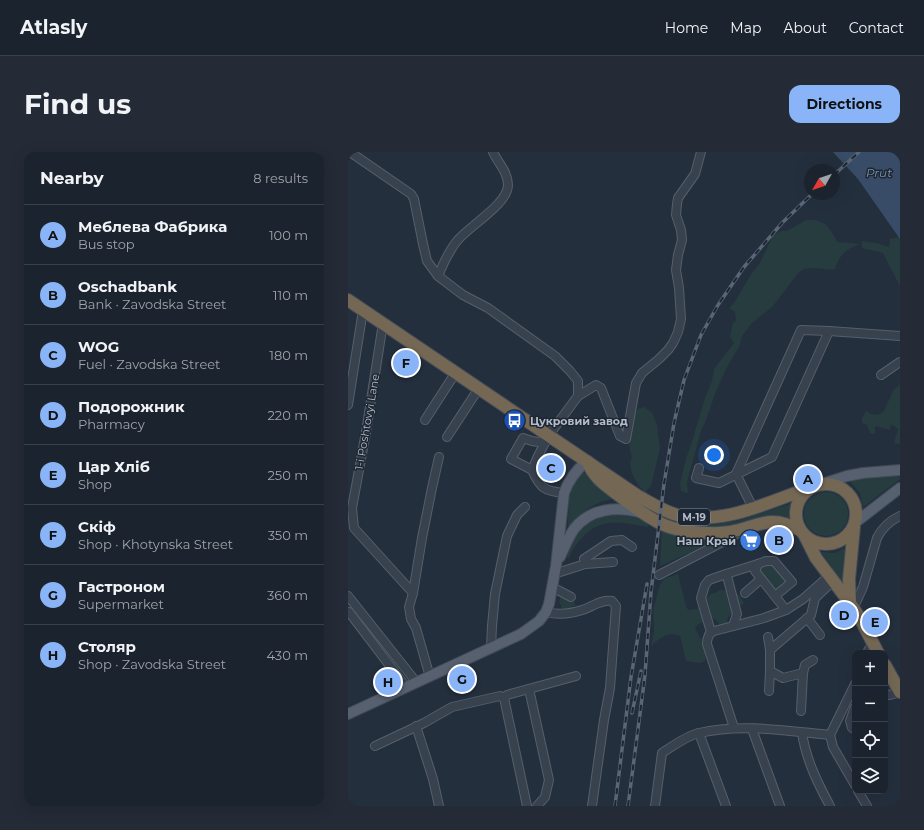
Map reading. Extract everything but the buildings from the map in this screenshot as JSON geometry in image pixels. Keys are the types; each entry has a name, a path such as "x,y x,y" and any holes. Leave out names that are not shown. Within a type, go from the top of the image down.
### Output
{"highway":[{"name":"М-19","path":"348,300 479,388 547,439 587,461 638,496 667,512 692,517 714,517 736,514 822,484"},
{"name":"М-19","path":"587,461 595,476 645,514 665,525 680,529 729,532 773,521 781,522 803,533 819,544 834,544 844,539 855,525"},
{"path":"822,484 836,485 844,490 851,496 856,509 849,579 852,606"},
{"path":"810,488 801,497 796,509 797,522 816,558 852,606 873,650"},
{"path":"888,670 900,692"}],"main road":[{"path":"349,711 430,677 528,630 539,621 546,612 552,587 564,493 568,482 579,468 587,461"},
{"path":"822,484 847,476 863,473 900,470"},
{"path":"855,525 900,488"},
{"path":"555,570 574,530 585,518 607,510 623,510 645,514"}],"street":[{"path":"350,152 411,194 414,199 427,260 438,276 463,295 488,308 556,356 578,382 578,396"},
{"path":"438,276 448,253 458,240 503,199 509,186 506,172 493,152"},
{"path":"564,493 546,490 535,481 532,470 547,439 578,396 596,385 601,388 620,436 626,439 636,382 642,373 668,350 678,332 681,319 676,270 682,240 681,230 676,215 677,204 678,198 695,174 701,152"},
{"path":"348,405 363,310"},
{"name":"1-i Poshtovyi Lane","path":"383,323 366,432 352,508 352,519 354,528 414,593"},
{"path":"736,474 801,330 900,336"},
{"path":"699,468 696,478 719,483 772,457 829,331"},
{"path":"881,375 900,362"},
{"path":"425,420 456,372"},
{"path":"447,437 479,388"},
{"path":"532,470 511,459 523,438 532,441 547,439"},
{"path":"430,677 416,628 411,619 409,607 414,593 422,538 439,457"},
{"path":"736,474 753,508"},
{"path":"491,648 495,594 507,536 517,515 525,507"},
{"path":"852,606 862,587 877,538 889,522 900,516"},
{"path":"659,575 730,538 743,529"},
{"path":"585,564 584,559 611,541 622,540 632,547"},
{"path":"711,632 701,598 705,585 709,580 724,572 766,561 774,561 792,582 775,596"},
{"path":"555,570 585,564 613,562"},
{"path":"758,564 755,571 786,610"},
{"path":"724,572 728,576 736,614 733,626"},
{"path":"734,728 707,644 707,638 711,632 764,618 786,610 831,578"},
{"path":"770,650 812,615 815,598 831,578"},
{"path":"745,593 761,579"},
{"path":"552,587 571,597"},
{"path":"348,596 416,683"},
{"path":"546,612 566,614 583,610 606,600 612,601 616,606 610,688 592,806"},
{"path":"349,612 406,687"},
{"path":"736,614 744,623"},
{"path":"807,618 820,635"},
{"path":"768,637 770,650 769,691"},
{"path":"801,711 803,673 805,665 812,660"},
{"path":"770,671 783,678 803,673"},
{"path":"504,698 507,695 576,676"},
{"path":"852,780 833,747 830,735 854,686"},
{"path":"529,689 549,780 545,797 537,806"},
{"path":"888,695 900,692"},
{"path":"375,746 452,707 500,696 504,698"},
{"path":"504,698 527,806"},
{"path":"852,716 850,721 852,728"},
{"path":"416,726 431,772 439,806"},
{"path":"655,806 662,753 679,742 699,733 741,728 830,735"},
{"path":"752,729 780,806"},
{"path":"699,733 726,806"},
{"path":"802,733 804,746 811,766 830,806"},
{"path":"860,794 867,806"}],"green space":[{"path":"806,220 818,221 826,225 832,232 837,242 860,244 851,248 841,256 835,269 808,268 799,272 773,306 751,324 742,336 739,347 727,367 716,391 701,431 687,482 688,493 681,491 680,484 686,458 712,381 714,369 734,343 730,336 733,323 736,321 735,312 729,308 734,303 752,273 760,263 773,235 782,231 787,231"},
{"path":"899,237 900,286 883,253 862,248 862,241 889,247 890,239"},
{"path":"900,385 900,444 894,443 898,429 891,424 890,430 875,426 875,434 870,433 867,425 862,423 862,418 866,411 871,414 878,415 884,411 894,389"},
{"path":"644,407 652,413 657,425 660,448 651,486 645,492 636,481 631,471 630,466 632,457 629,444 628,423 634,418 637,409"},
{"path":"586,472 620,499 612,499 597,503 585,511 568,527 571,488 574,481"},
{"path":"899,474 900,479 863,507 860,493 849,480"},
{"path":"830,492 835,493 842,498 847,505 847,523 842,530 835,535 822,536 817,535 810,530 805,523 804,510 805,505 810,498 817,493"},
{"path":"632,495 712,522 736,521 793,503 791,520 712,528 691,527 662,520 630,500"},
{"path":"607,514 629,516 649,521 648,527 611,523 595,527 580,540 569,558 567,558 572,542 580,528 589,521"},
{"path":"662,529 720,539 660,566"},
{"path":"849,546 842,584 821,552 835,553"},
{"path":"773,562 790,582 775,594 756,571 759,565"},
{"path":"678,574 688,610 697,609 710,594 719,590 734,591 740,596 744,603 728,617 727,623 720,624 715,619 698,624 695,629 702,640 706,653 705,661 700,663 686,661 680,636 672,634 664,636 651,646 654,631 653,610 660,585 664,579"},
{"path":"561,596 574,602 576,605 565,611 559,601"}],"water":[{"name":"Prut","path":"833,152 893,152 900,160 900,239 858,179"}],"railway":[{"path":"840,169 859,152"},
{"path":"628,806 645,675 651,592 664,484 674,423 684,380 701,335 718,305 744,267 782,223 806,200"},
{"path":"615,806 631,677 647,584"},
{"path":"632,713 641,671"}],"place":[{"name":"Скіф","path":"406,363"},
{"name":"Цукровий завод","path":"515,421"},
{"name":"WOG","path":"551,468"},
{"name":"Меблева Фабрика","path":"808,479"},
{"name":"Oschadbank","path":"779,540"},
{"name":"Наш Край","path":"751,541"},
{"name":"Подорожник","path":"844,615"},
{"name":"Цар Хліб","path":"875,622"},
{"name":"Гастроном","path":"462,679"},
{"name":"Столяр","path":"388,682"}]}
